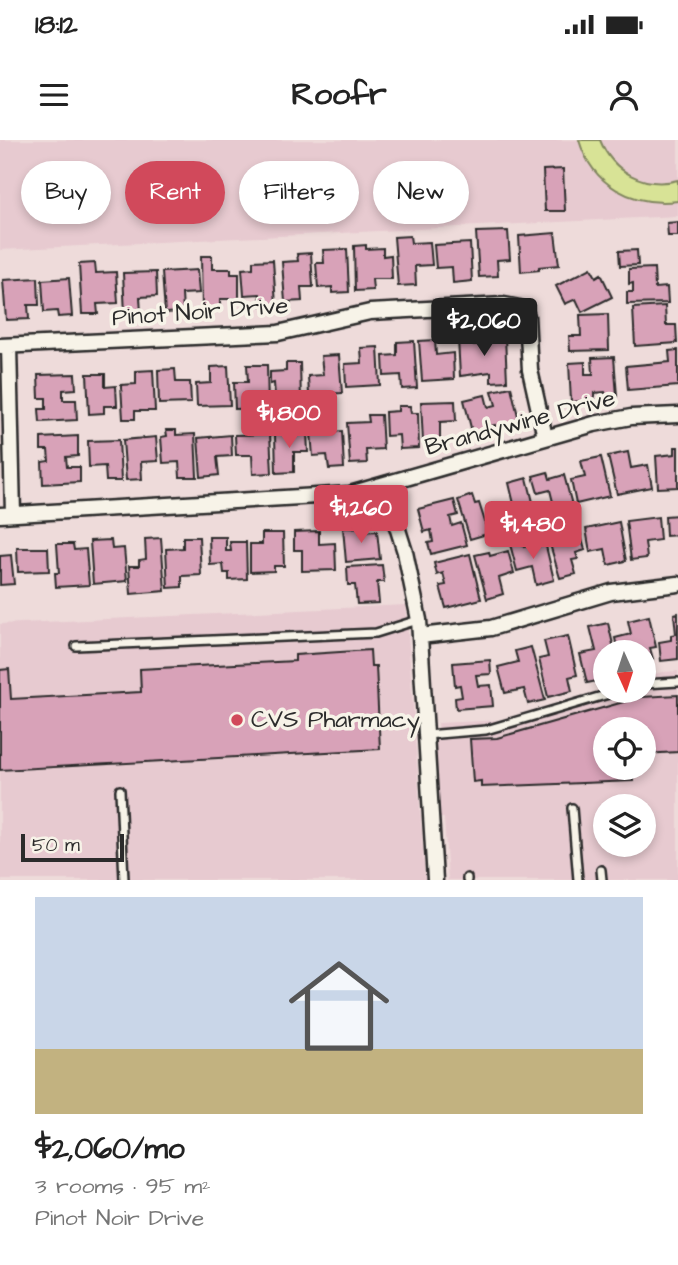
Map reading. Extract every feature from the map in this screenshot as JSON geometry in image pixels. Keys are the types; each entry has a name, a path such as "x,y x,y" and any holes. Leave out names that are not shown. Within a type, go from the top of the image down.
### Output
{"street":[{"name":"Pinot Noir Drive","path":"5,346 278,332 370,313 504,306 520,308 527,316 531,380 545,437"},
{"path":"5,346 7,514"},
{"name":"Brandywine Drive","path":"7,514 350,494 474,456 594,424 631,417 678,415"},
{"path":"384,485 405,552 419,620 435,880"},
{"path":"420,636 491,628 611,592 678,584"}],"lane":[{"path":"76,646 376,633 419,620"},
{"path":"656,683 678,682"},
{"path":"426,735 486,730 593,699"},
{"path":"120,790 124,880"},
{"path":"572,808 578,880"},
{"path":"601,870 602,880"}],"shaded area":[{"path":"0,140 678,140 678,216 0,250"},
{"path":"406,605 425,880 0,880 0,624"},
{"path":"678,671 678,880 448,880 444,818 430,818 426,735 439,733 438,723 504,720 593,693 593,704 656,704 656,674"}],"green space":[{"path":"579,140 600,140 621,169 642,180 678,180 678,201 645,200 616,190 594,169"}],"building":[{"path":"563,169 565,211 545,211 543,170"},
{"path":"678,222 678,236 668,236 667,223"},
{"path":"508,231 510,259 497,260 498,276 479,277 476,232"},
{"path":"555,233 559,265 521,272 519,236"},
{"path":"410,236 411,243 430,242 432,265 415,266 416,285 398,286 394,237"},
{"path":"470,243 472,281 453,283 452,267 436,268 434,245"},
{"path":"366,245 366,249 383,248 383,256 391,255 392,279 372,279 373,290 355,291 354,246"},
{"path":"347,249 349,292 332,293 332,287 318,288 316,263 324,263 323,250"},
{"path":"637,250 638,265 620,266 619,251"},
{"path":"311,253 313,287 301,287 302,301 285,302 282,262 298,261 297,254"},
{"path":"201,256 212,256 212,269 231,269 231,274 239,274 239,299 220,299 220,310 202,310"},
{"path":"273,260 276,305 261,306 260,294 244,295 242,269 253,268 253,261"},
{"path":"95,263 96,273 116,272 118,303 97,304 98,314 82,314 79,264"},
{"path":"591,268 596,277 601,274 612,297 582,312 576,299 565,304 556,286"},
{"path":"654,268 655,288 667,287 668,303 627,304 627,292 633,292 633,283 629,284 629,269"},
{"path":"197,270 199,293 182,294 183,312 165,313 162,272"},
{"path":"156,272 157,296 140,297 141,313 125,314 123,273"},
{"path":"38,278 39,305 28,305 29,319 6,320 3,280"},
{"path":"69,278 72,316 58,317 57,311 44,312 42,280"},
{"path":"665,306 666,325 676,325 677,343 635,346 633,308"},
{"path":"608,314 609,350 570,351 569,336 581,336 580,315"},
{"path":"505,337 507,381 491,382 491,372 460,376 458,339 470,338 471,345 483,344 483,338"},
{"path":"435,340 436,355 453,353 454,379 422,381 419,341"},
{"path":"414,341 417,388 402,389 401,375 384,376 383,356 397,355 397,342"},
{"path":"378,347 380,385 346,387 345,364 362,363 361,348"},
{"path":"678,350 678,386 628,390 626,366 670,362 669,351"},
{"path":"339,355 342,393 309,395 308,376 323,375 321,356"},
{"path":"614,357 617,396 606,396 605,392 594,393 594,400 571,402 569,363 585,362 585,374 593,374 592,358"},
{"path":"286,363 300,363 301,401 287,402 287,397 275,397 274,383 270,384 270,372 286,371"},
{"path":"247,365 267,365 268,408 235,409 234,382 248,382"},
{"path":"228,366 230,405 197,406 196,384 211,383 211,367"},
{"path":"175,369 176,382 190,382 191,403 159,404 158,370"},
{"path":"153,370 155,411 135,411 135,419 123,419 121,385 136,384 136,371"},
{"path":"75,374 76,389 63,390 63,400 76,400 77,420 40,422 39,409 46,409 46,398 39,398 38,375"},
{"path":"87,374 105,374 105,387 116,386 117,406 104,406 104,413 89,414"},
{"path":"511,387 520,424 496,430 495,425 487,427 488,433 473,436 464,400 485,395 488,407 496,405 492,391"},
{"path":"455,401 456,421 440,422 440,441 423,442 421,402"},
{"path":"398,406 410,406 411,413 418,413 419,448 400,449 399,435 386,436 385,412 398,411"},
{"path":"368,415 381,415 383,449 366,450 367,463 350,464 347,423 369,422"},
{"path":"333,422 333,432 342,431 344,468 329,469 327,455 313,456 311,433 320,432 320,423"},
{"path":"166,430 176,430 176,435 195,434 197,477 180,477 179,462 163,463 161,437 167,436"},
{"path":"307,433 308,452 294,452 294,472 276,473 275,434"},
{"path":"270,434 272,473 253,474 252,455 236,455 235,435"},
{"path":"231,435 232,456 217,457 219,475 201,477 198,438"},
{"path":"78,436 78,456 66,457 67,467 80,467 80,482 43,484 42,462 49,461 48,450 41,450 41,438"},
{"path":"156,437 158,461 141,462 142,479 126,480 123,440"},
{"path":"119,440 121,481 106,481 105,466 89,467 88,441"},
{"path":"675,447 678,447 678,487 658,488 656,456 675,454"},
{"path":"628,452 631,468 648,465 652,487 617,494 608,456"},
{"path":"601,457 610,496 576,504 571,480 585,477 581,461"},
{"path":"548,472 550,479 564,475 572,505 555,510 550,490 538,493 533,476"},
{"path":"527,478 537,518 505,526 500,508 514,504 509,483"},
{"path":"472,495 475,504 479,503 486,525 491,523 494,532 470,539 458,500"},
{"path":"454,500 458,515 450,517 452,526 461,523 467,545 431,554 428,543 433,542 431,530 424,532 418,509"},
{"path":"678,515 678,535 666,536 665,516"},
{"path":"658,517 660,540 645,542 647,558 631,560 626,521"},
{"path":"619,522 626,561 608,565 605,549 590,552 586,529"},
{"path":"360,527 360,532 377,531 380,559 346,562 343,528"},
{"path":"319,531 319,544 335,543 336,570 302,571 302,550 294,550 294,532"},
{"path":"580,532 585,550 576,553 578,559 572,560 576,574 560,578 549,541"},
{"path":"262,533 283,533 284,566 274,566 274,571 250,572 250,544 262,544"},
{"path":"183,537 199,537 201,575 182,576 182,587 168,588 166,549 183,548"},
{"path":"209,537 226,537 226,551 231,551 230,542 246,542 247,579 229,580 229,573 224,573 223,564 210,565"},
{"path":"161,538 165,591 131,594 129,566 139,566 139,560 146,559 145,539"},
{"path":"111,540 112,549 124,548 127,581 93,584 90,541"},
{"path":"522,542 524,547 545,542 554,580 536,585 532,567 517,571 510,544"},
{"path":"57,544 73,544 74,550 86,549 89,585 56,587 55,573 59,573"},
{"path":"17,548 48,548 49,571 18,572"},
{"path":"508,551 514,573 499,578 503,594 487,599 475,555 489,552 490,556"},
{"path":"470,554 481,599 446,608 440,586 446,585 443,573 437,575 434,563"},
{"path":"11,555 14,584 0,585 0,556"},
{"path":"382,565 384,582 377,582 379,603 357,604 355,585 348,585 347,567"},
{"path":"678,613 678,659 661,661 659,642 671,640 671,635 676,634 674,614"},
{"path":"649,616 654,640 615,640 631,634 628,621"},
{"path":"608,623 612,640 593,640 590,627"},
{"path":"568,636 577,675 569,677 572,691 548,697 539,659 548,657 544,641"},
{"path":"531,647 545,700 528,704 524,689 505,693 498,667 518,662 515,651"},
{"path":"370,650 371,666 376,666 380,749 0,770 0,670 9,669 11,699 141,692 140,669 295,661 295,655"},
{"path":"593,652 593,682 587,683 580,654"},
{"path":"490,660 491,674 476,675 478,686 491,685 493,706 456,709 455,698 462,697 460,685 455,686 453,663"},
{"path":"678,695 678,752 656,753 656,717 593,717 593,780 633,781 481,787 481,781 473,782 470,739 497,738 616,704 656,704 656,696"}],"place":[{"name":"CVS Pharmacy","path":"237,720"}]}
